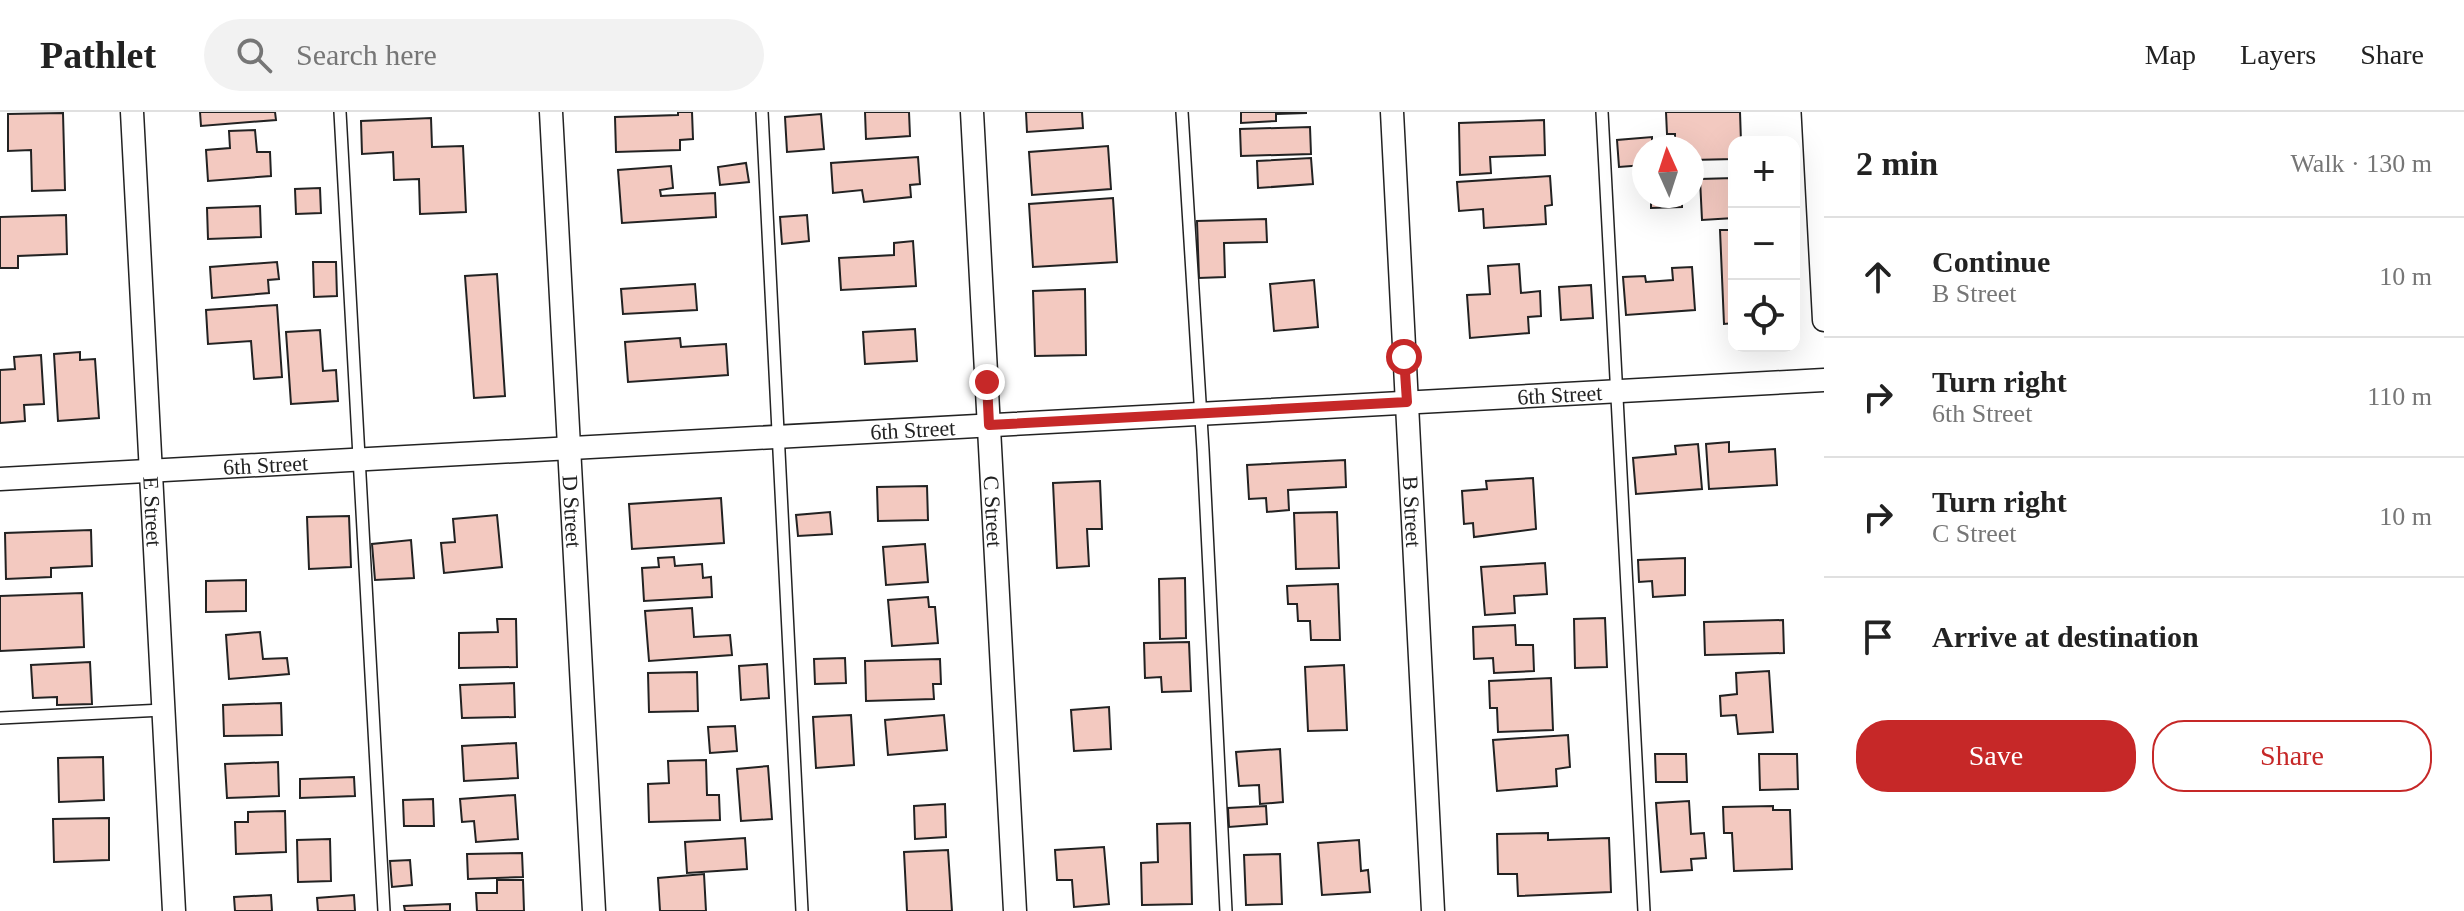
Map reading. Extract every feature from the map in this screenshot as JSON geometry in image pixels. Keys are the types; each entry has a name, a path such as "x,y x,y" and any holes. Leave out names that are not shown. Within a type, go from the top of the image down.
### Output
{"street":[{"name":"E Street","path":"132,112 174,911"},
{"name":"D Street","path":"551,112 594,911"},
{"name":"C Street","path":"972,112 1015,911"},
{"name":"B Street","path":"1392,112 1433,911"},
{"path":"1813,112 1824,320"},
{"name":"6th Street","path":"0,479 1824,380"}],"lane":[{"path":"340,112 384,911"},
{"path":"762,112 802,911"},
{"path":"1182,112 1226,911"},
{"path":"1602,112 1644,911"},
{"path":"0,718 163,710"}],"building":[{"path":"200,112 275,112 276,120 201,126"},
{"path":"678,112 692,112 693,139 680,140 680,150 616,152 615,117 678,115"},
{"path":"865,112 909,112 910,136 866,139"},
{"path":"1026,112 1082,112 1083,128 1027,132"},
{"path":"1241,112 1306,113 1276,114 1276,121 1241,123"},
{"path":"1666,112 1740,112 1741,136 1728,136 1728,159 1704,160 1704,136 1667,134"},
{"path":"63,113 65,190 32,191 31,150 8,151 8,114"},
{"path":"821,114 824,149 787,152 785,117"},
{"path":"431,118 432,147 463,146 466,212 420,214 419,179 394,180 393,152 362,154 361,121"},
{"path":"1544,120 1545,155 1490,157 1491,173 1460,175 1459,123"},
{"path":"1310,127 1311,154 1241,156 1240,129"},
{"path":"255,130 257,152 270,152 271,176 208,181 206,150 230,148 229,131"},
{"path":"1632,139 1632,166 1619,167 1617,140"},
{"path":"1108,146 1111,189 1032,195 1029,152"},
{"path":"918,157 920,184 910,185 911,197 864,202 862,190 833,193 831,163"},
{"path":"1311,158 1313,184 1258,188 1257,161"},
{"path":"746,163 749,182 720,185 718,167"},
{"path":"671,166 673,188 660,190 661,196 715,193 716,217 622,223 618,170"},
{"path":"1550,176 1552,205 1545,206 1546,224 1484,228 1483,209 1459,211 1457,182"},
{"path":"1728,178 1728,218 1702,220 1704,179"},
{"path":"320,188 321,213 296,214 295,189"},
{"path":"1113,198 1117,262 1033,267 1029,204"},
{"path":"260,206 261,237 208,239 207,208"},
{"path":"66,215 67,254 18,256 18,268 0,268 0,217"},
{"path":"807,215 809,241 782,244 780,217"},
{"path":"1266,219 1267,242 1224,243 1225,277 1199,278 1197,221"},
{"path":"1720,230 1728,230 1728,324 1724,324"},
{"path":"913,241 916,286 841,290 839,258 894,255 894,243"},
{"path":"277,262 279,279 268,280 269,293 212,298 210,267"},
{"path":"313,262 336,262 337,296 314,297"},
{"path":"1519,264 1521,293 1540,291 1541,316 1528,317 1529,333 1470,338 1467,295 1490,294 1488,266"},
{"path":"1692,267 1695,310 1626,315 1623,277 1645,276 1646,282 1673,280 1672,268"},
{"path":"497,274 505,396 474,398 465,276"},
{"path":"1314,280 1318,327 1274,331 1270,284"},
{"path":"695,284 697,310 623,314 621,289"},
{"path":"1591,285 1593,318 1561,320 1559,287"},
{"path":"1085,289 1086,355 1035,356 1033,291"},
{"path":"277,305 282,377 254,379 251,341 208,344 206,310"},
{"path":"915,329 917,361 865,364 863,332"},
{"path":"320,330 323,371 336,370 338,401 291,404 286,332"},
{"path":"680,338 681,347 726,344 728,375 628,382 625,342"},
{"path":"80,352 80,360 95,359 99,418 58,421 54,354"},
{"path":"41,355 44,404 24,405 25,421 0,423 0,370 15,369 14,357"},
{"path":"1729,442 1729,452 1775,449 1777,485 1709,489 1706,444"},
{"path":"1698,444 1702,489 1636,494 1633,458 1676,454 1675,446"},
{"path":"1345,460 1346,487 1288,490 1289,510 1267,512 1266,498 1249,499 1247,465"},
{"path":"1533,478 1536,529 1474,537 1473,523 1464,524 1462,491 1487,489 1486,481"},
{"path":"1100,481 1102,529 1087,529 1089,566 1057,568 1053,483"},
{"path":"927,486 928,520 878,521 877,487"},
{"path":"721,498 724,543 632,549 629,504"},
{"path":"830,512 832,534 798,536 796,515"},
{"path":"1337,512 1339,568 1296,569 1294,513"},
{"path":"497,515 502,567 444,573 441,543 455,542 453,519"},
{"path":"349,516 351,567 309,569 307,517"},
{"path":"91,530 92,566 51,568 51,577 6,579 5,533"},
{"path":"411,540 414,578 375,580 372,544"},
{"path":"925,544 928,582 886,585 883,547"},
{"path":"674,557 675,566 702,564 703,578 711,577 712,597 644,601 642,568 659,567 658,558"},
{"path":"1685,558 1685,595 1653,597 1652,581 1639,582 1638,560"},
{"path":"1545,563 1547,594 1514,596 1515,613 1485,615 1481,567"},
{"path":"1185,578 1186,638 1160,639 1159,579"},
{"path":"246,580 246,611 206,612 206,581"},
{"path":"1338,584 1340,640 1311,640 1310,621 1298,621 1297,604 1288,604 1287,586"},
{"path":"82,593 84,647 0,651 0,596"},
{"path":"928,597 929,607 935,607 938,643 892,646 888,600"},
{"path":"692,608 694,637 730,635 732,655 649,661 645,611"},
{"path":"1605,618 1607,667 1575,668 1574,619"},
{"path":"497,619 516,619 517,667 459,668 459,633 498,632"},
{"path":"1783,620 1784,653 1705,655 1704,622"},
{"path":"1515,625 1516,645 1533,645 1534,671 1494,673 1493,658 1474,659 1473,627"},
{"path":"260,632 263,659 287,658 289,674 229,679 226,635"},
{"path":"1189,642 1191,691 1162,692 1161,677 1145,678 1144,643"},
{"path":"845,658 846,683 815,684 814,659"},
{"path":"940,659 941,684 933,684 934,699 866,701 865,661"},
{"path":"90,662 92,704 57,705 57,697 33,698 31,665"},
{"path":"767,664 769,698 741,700 739,666"},
{"path":"1344,665 1347,730 1308,731 1305,667"},
{"path":"1769,671 1773,732 1738,734 1736,715 1721,716 1720,696 1737,694 1736,673"},
{"path":"697,672 698,711 649,712 648,673"},
{"path":"1551,678 1553,730 1498,732 1497,708 1490,708 1489,681"},
{"path":"514,683 515,717 462,718 460,685"},
{"path":"281,703 282,735 224,736 223,705"},
{"path":"1109,707 1111,749 1074,751 1071,710"},
{"path":"851,715 854,765 816,768 813,717"},
{"path":"944,715 947,750 888,755 885,720"},
{"path":"735,726 737,751 710,753 708,727"},
{"path":"1568,735 1570,767 1556,769 1557,786 1497,791 1493,740"},
{"path":"516,743 518,778 464,781 462,746"},
{"path":"1280,749 1283,802 1260,804 1259,785 1239,786 1236,752"},
{"path":"1655,754 1686,754 1687,782 1656,782"},
{"path":"1759,754 1797,754 1798,789 1760,790"},
{"path":"103,757 104,800 59,802 58,758"},
{"path":"706,760 707,795 719,795 720,820 649,822 648,784 669,783 668,761"},
{"path":"278,762 279,796 227,798 225,764"},
{"path":"768,766 772,819 741,821 737,769"},
{"path":"354,777 355,796 300,798 300,779"},
{"path":"515,795 518,839 476,842 474,821 462,822 460,799"},
{"path":"433,799 434,826 404,826 403,800"},
{"path":"1689,801 1691,834 1704,833 1706,858 1691,859 1692,870 1661,872 1656,803"},
{"path":"945,804 946,837 915,839 914,806"},
{"path":"1266,806 1267,824 1229,827 1228,808"},
{"path":"1773,806 1773,810 1790,810 1792,869 1734,871 1732,833 1724,833 1723,807"},
{"path":"285,811 286,852 236,854 235,822 248,822 248,812"},
{"path":"109,818 109,860 54,862 53,819"},
{"path":"1190,823 1192,904 1142,905 1141,863 1158,862 1157,824"},
{"path":"1548,833 1548,840 1609,838 1611,892 1518,896 1517,874 1498,874 1497,834"},
{"path":"745,838 747,869 687,873 685,842"},
{"path":"330,839 331,881 298,882 297,840"},
{"path":"1359,840 1361,871 1368,870 1370,892 1322,895 1318,843"},
{"path":"1104,847 1109,904 1074,907 1072,880 1057,880 1055,850"},
{"path":"948,850 952,911 907,911 904,852"},
{"path":"522,853 523,877 468,879 467,854"},
{"path":"1280,854 1282,904 1246,905 1244,855"},
{"path":"410,860 412,885 392,887 390,861"},
{"path":"704,874 706,911 660,911 658,878"},
{"path":"497,880 523,880 524,911 477,911 476,893 497,893"},
{"path":"271,895 272,911 235,911 234,897"},
{"path":"354,895 355,911 318,911 317,898"},
{"path":"450,904 450,911 405,911 404,906"}],"route":[{"path":"987,382 989,425 1407,402 1404,357"}]}
